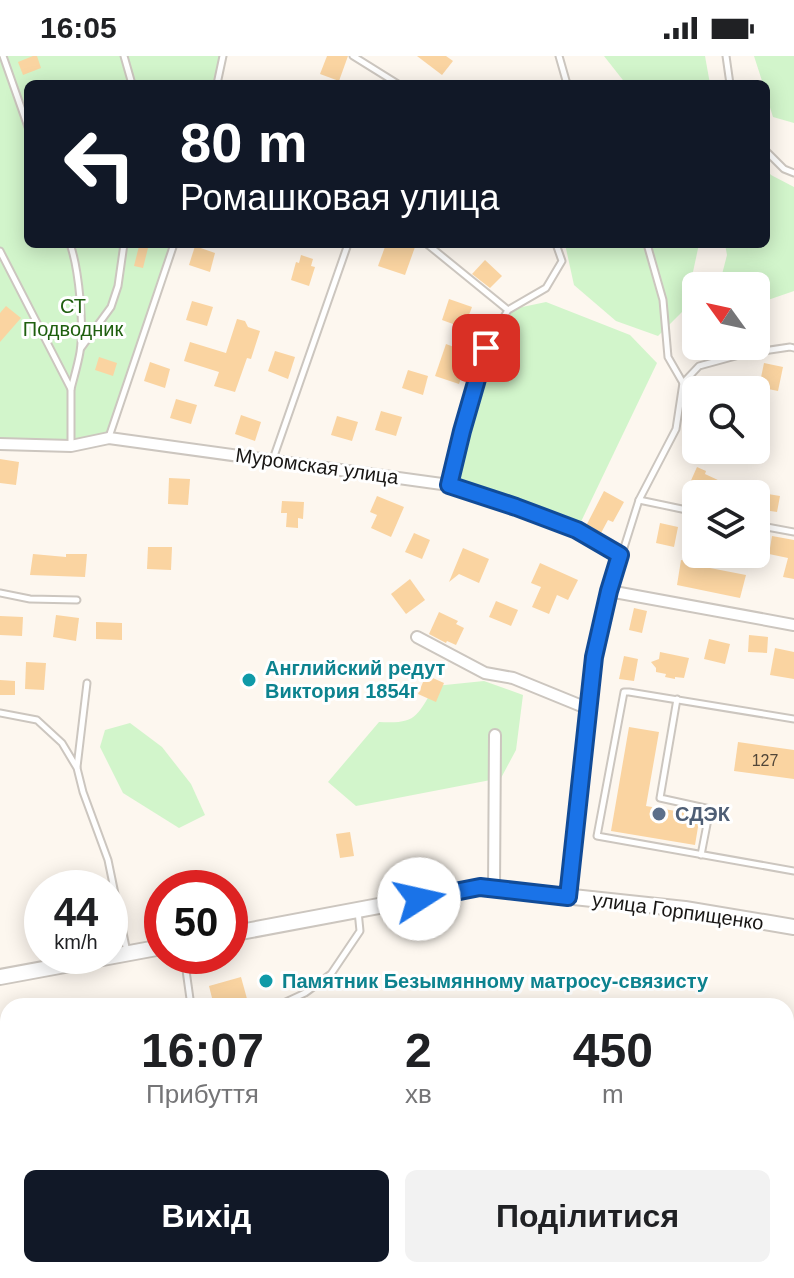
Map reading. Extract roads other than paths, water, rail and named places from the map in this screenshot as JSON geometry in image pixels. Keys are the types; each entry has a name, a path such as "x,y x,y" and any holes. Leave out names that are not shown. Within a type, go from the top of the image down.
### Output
{"main road":[{"name":"улица Горпищенко","path":"248,931 480,887 685,909 794,927"},
{"path":"0,977 24,972"}],"street":[{"name":"Муромская улица","path":"0,444 71,446 109,438 449,485 577,530 620,555"},
{"path":"609,591 794,625"},
{"path":"417,637 485,673 513,678 589,709"},
{"path":"494,889 495,735"}],"lane":[{"path":"3,56 24,116"},
{"path":"124,56 131,80"},
{"path":"218,80 223,56"},
{"path":"353,56 392,80"},
{"path":"559,56 566,80"},
{"path":"726,56 729,80"},
{"path":"770,155 784,169 794,173"},
{"path":"71,248 79,297 80,350 71,389 71,446"},
{"path":"80,350 111,307 118,286 123,248"},
{"path":"109,438 173,248"},
{"path":"273,460 347,248"},
{"path":"432,248 508,310"},
{"path":"449,485 486,348 508,310 546,288 562,261 557,248"},
{"path":"648,248 663,300 668,357 682,381"},
{"path":"0,251 71,389"},
{"path":"690,376 699,366 743,354 793,347"},
{"path":"568,897 594,657 620,555 639,500 676,429 682,390"},
{"path":"639,500 682,509"},
{"path":"770,528 794,532"},
{"path":"0,593 30,599 77,600"},
{"path":"77,768 87,683"},
{"path":"794,719 624,692 597,836 794,871"},
{"path":"677,699 660,798 710,809 701,855"},
{"path":"0,713 37,720 62,743 77,768 110,870"},
{"path":"294,998 331,974 360,931 358,910"},
{"path":"187,974 190,998"}],"place":[{"name":"Английский редут Виктория 1854г","path":"249,680"},
{"name":"СДЭК","path":"659,814"},
{"name":"Памятник Безымянному матросу-связисту","path":"266,981"}],"park label":[{"name":"СТ Подводник","path":"73,318"}]}
